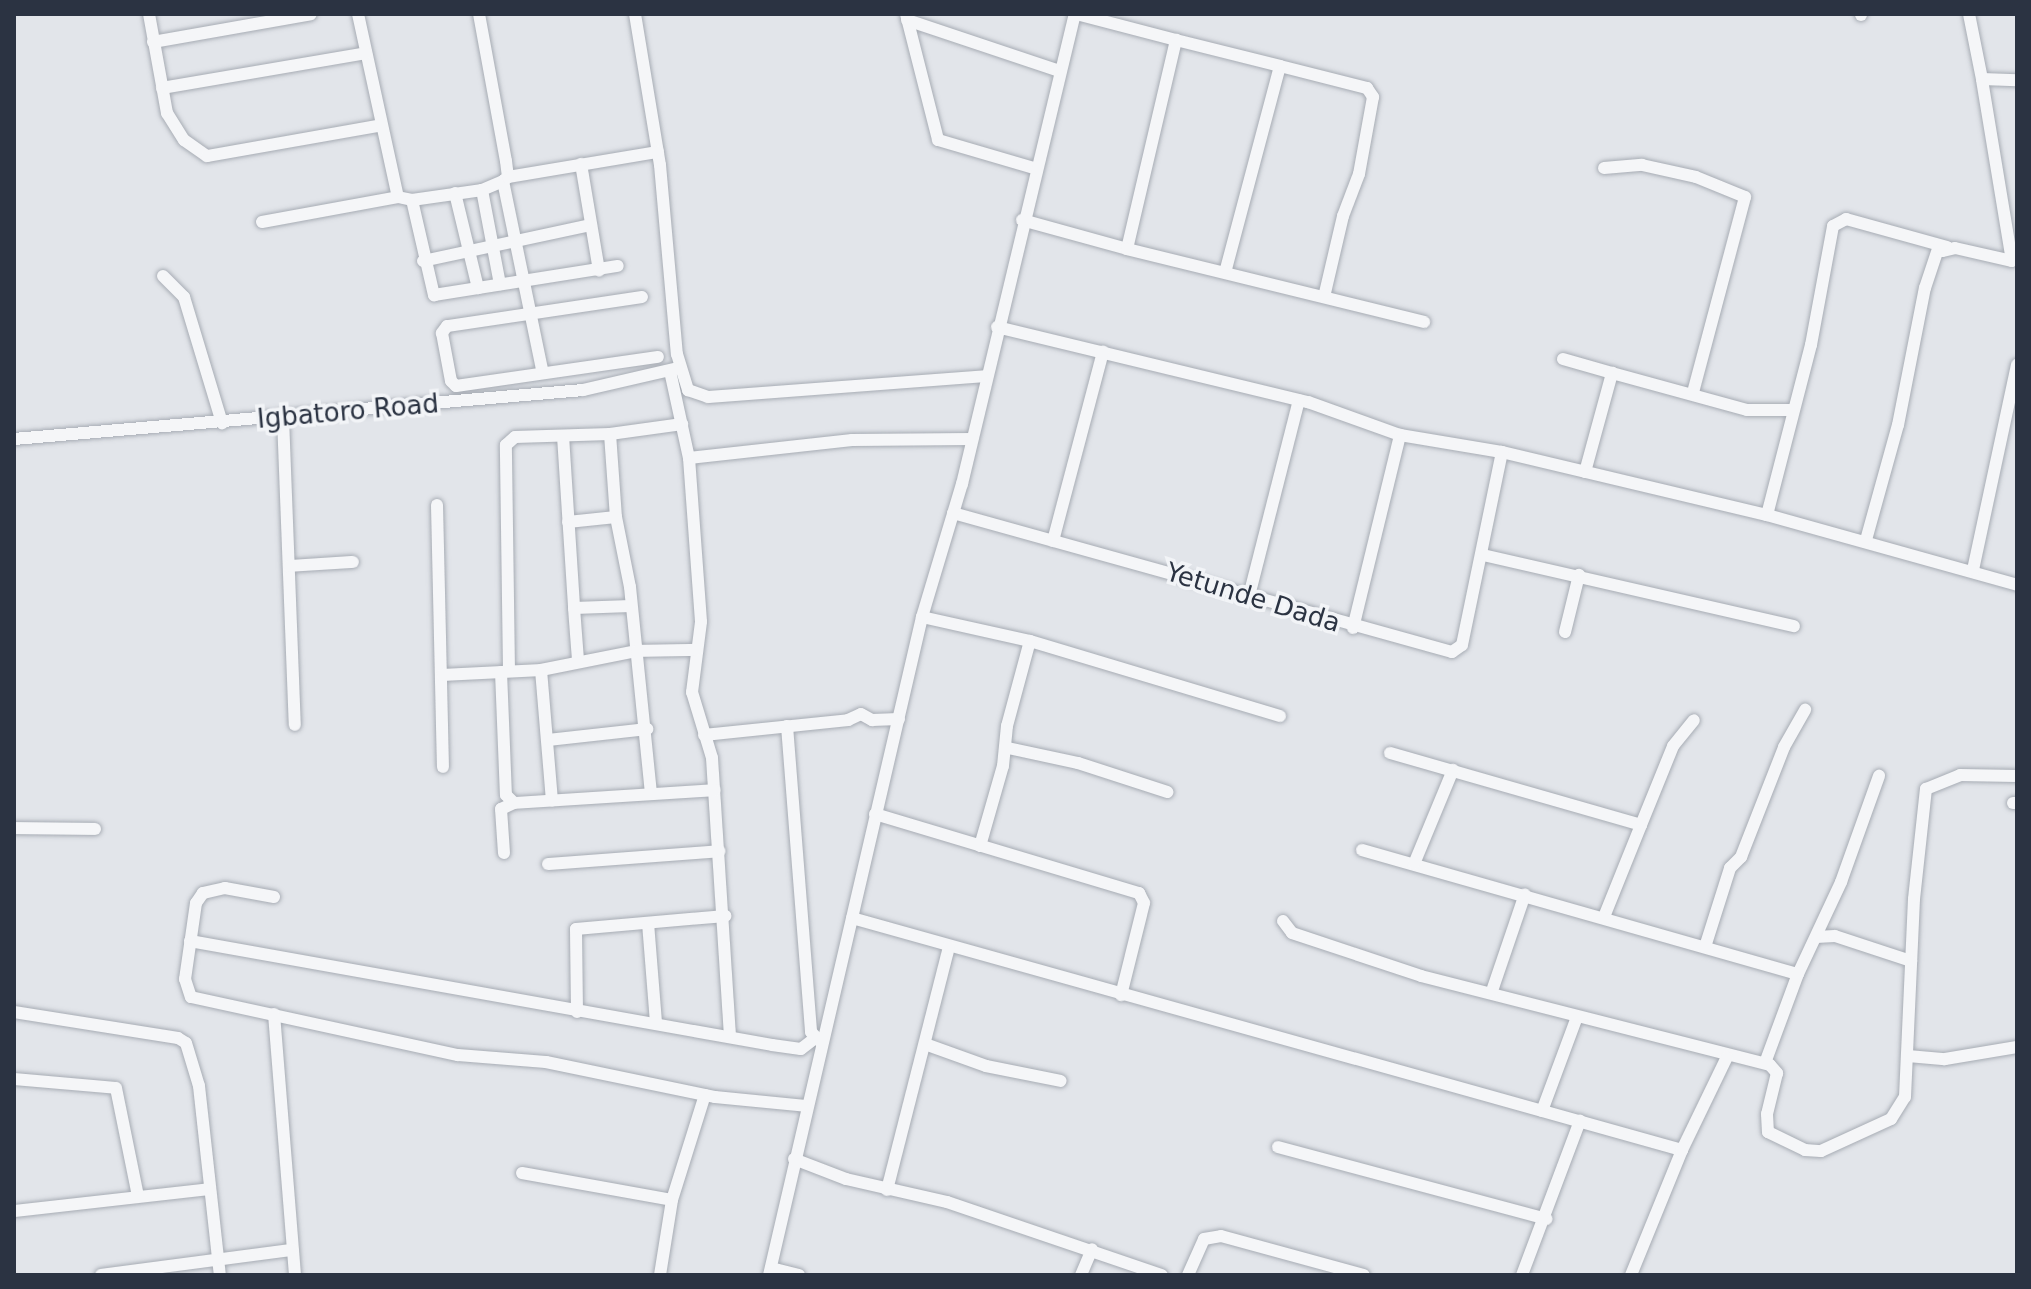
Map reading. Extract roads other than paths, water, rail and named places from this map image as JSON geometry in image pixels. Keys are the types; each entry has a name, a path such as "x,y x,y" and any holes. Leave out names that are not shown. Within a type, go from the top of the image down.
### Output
{"street":[{"path":"149,14 162,88 176,132 207,156 378,126"},
{"path":"153,42 254,18 311,14"},
{"path":"358,14 378,126 398,197"},
{"path":"479,14 505,179 542,370"},
{"path":"635,14 658,152 675,369 689,458 701,606 692,692 715,790 730,1036"},
{"path":"799,1275 770,1271 818,1040 852,918 922,617 972,439 1034,168 1076,14 1367,88 1373,97 1359,174 1343,216 1324,297"},
{"path":"1767,515 1789,442 1792,410 1811,345 1833,226 1846,219 1949,248 2014,261 1969,14"},
{"path":"906,17 1059,71"},
{"path":"906,17 938,140 1034,168"},
{"path":"1127,249 1176,40"},
{"path":"162,88 366,53"},
{"path":"1225,272 1280,66"},
{"path":"1982,79 2017,80"},
{"path":"262,222 398,197 412,200 482,190 505,179 658,152"},
{"path":"581,164 599,270"},
{"path":"1604,168 1642,165 1696,177 1745,197 1693,392"},
{"path":"482,190 500,284"},
{"path":"455,193 478,288"},
{"path":"412,200 423,261 434,295 618,266"},
{"path":"1022,220 1424,322"},
{"path":"423,261 591,225"},
{"path":"1866,540 1898,425 1925,288 1939,246 1943,251 1949,248"},
{"path":"163,276 184,297 222,423"},
{"path":"642,297 447,326 442,333 451,381 456,386 542,370 658,357"},
{"path":"997,327 1299,400 1400,435 1502,452 1866,540 2017,585"},
{"path":"1053,541 1103,352"},
{"path":"1563,359 1693,392 1747,410 1792,410"},
{"path":"1973,570 2017,365"},
{"path":"675,369 688,390 708,397 986,376"},
{"name":"Igbatoro Road","path":"14,439 583,390 675,369"},
{"path":"1585,472 1612,373"},
{"path":"1249,596 1299,400"},
{"path":"283,418 295,725"},
{"path":"514,803 506,795 502,456 515,437 610,434 682,424"},
{"path":"610,434 616,517 647,729 651,794"},
{"path":"1353,628 1400,435"},
{"path":"563,436 578,660"},
{"path":"689,458 852,440 972,439"},
{"path":"1502,452 1483,555 1794,626"},
{"path":"437,505 443,767"},
{"name":"Yetunde Dada","path":"953,513 1353,628 1452,652 1459,649 1483,555"},
{"path":"568,522 616,517"},
{"path":"289,566 353,562"},
{"path":"1565,632 1579,575"},
{"path":"574,608 631,606"},
{"path":"922,617 1030,641 1280,716"},
{"path":"980,846 1008,748 1007,726 1030,641"},
{"path":"443,675 541,670 578,660 637,651 697,650"},
{"path":"541,670 552,801"},
{"path":"1705,947 1730,868 1741,857 1784,747 1805,710"},
{"path":"704,735 848,720 861,714 872,720 899,719"},
{"path":"1604,917 1673,746 1694,720"},
{"path":"787,726 818,1040"},
{"path":"548,740 647,729"},
{"path":"1008,748 1078,763 1167,792"},
{"path":"1390,753 1641,825"},
{"path":"1414,864 1453,770"},
{"path":"1283,921 1292,933 1421,976 1492,991 1727,1057 1765,1063 1777,1073 1767,1114 1768,1132 1805,1150 1821,1151 1901,1111 1908,1056 1911,961 1926,789 1960,775 2017,776"},
{"path":"1765,1063 1879,776"},
{"path":"504,853 501,809 514,803 715,790"},
{"path":"875,814 1139,893 1144,903 1121,995"},
{"path":"14,828 95,829"},
{"path":"1362,850 1798,974"},
{"path":"548,864 720,851"},
{"path":"274,897 206,890 196,903 190,941 185,979 191,997 458,1055 546,1062 705,1095 806,1106"},
{"path":"1492,991 1525,894"},
{"path":"577,1012 576,929 725,916"},
{"path":"852,918 1682,1150"},
{"path":"648,923 656,1022"},
{"path":"1816,937 1835,936 1911,961"},
{"path":"190,941 577,1012 656,1022 801,1049 818,1040"},
{"path":"887,1190 949,947"},
{"path":"14,1012 186,1043 199,1086 220,1275"},
{"path":"274,1014 295,1275"},
{"path":"1542,1111 1577,1017"},
{"path":"925,1044 986,1066 1061,1081"},
{"path":"1908,1056 1945,1059 2017,1047"},
{"path":"1631,1275 1682,1150 1727,1057"},
{"path":"14,1079 116,1088 138,1196"},
{"path":"660,1275 672,1200 705,1095"},
{"path":"1522,1275 1546,1219 1580,1121"},
{"path":"1278,1147 1546,1219"},
{"path":"794,1159 887,1190 934,1198 1162,1275"},
{"path":"522,1173 672,1200"},
{"path":"14,1211 210,1189"},
{"path":"1188,1275 1208,1236 1364,1275"},
{"path":"1081,1275 1092,1249"},
{"path":"101,1275 292,1250"}]}
